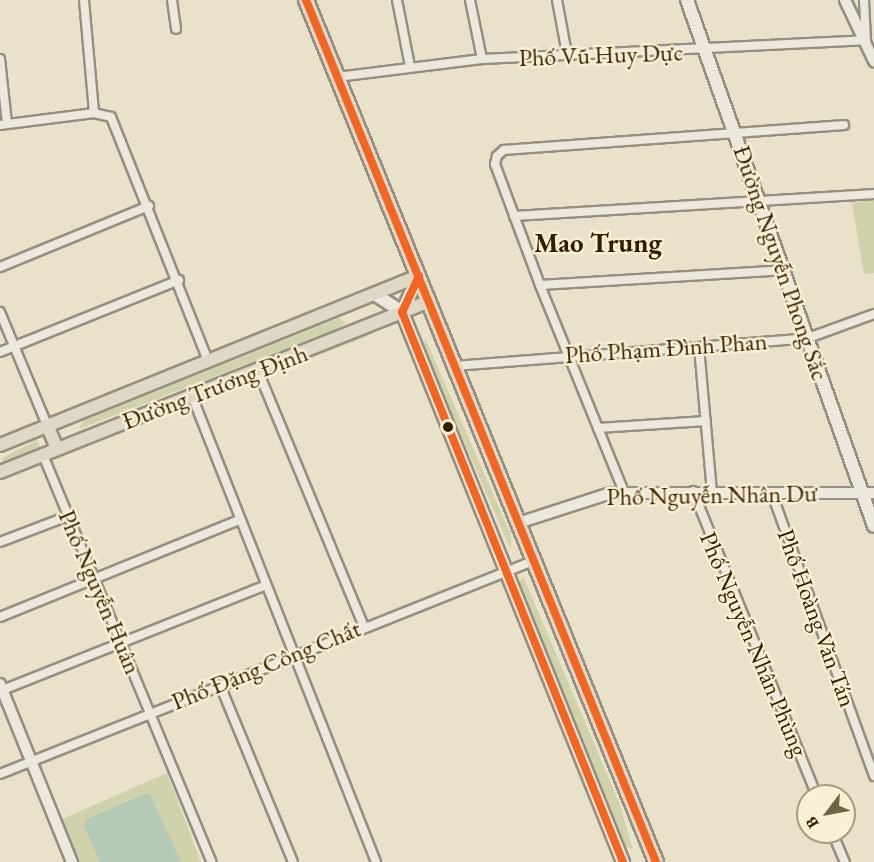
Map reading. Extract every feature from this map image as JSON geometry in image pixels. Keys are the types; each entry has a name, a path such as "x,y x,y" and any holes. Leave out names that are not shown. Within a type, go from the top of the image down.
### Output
{"highway":[{"path":"306,0 656,862"}],"main road":[{"name":"Đường Nguyễn Phong Sắc","path":"687,0 783,270 868,493 874,526"},
{"name":"Đường Trương Định","path":"0,445 419,276"},
{"path":"402,312 419,276"},
{"path":"375,295 402,312 623,862"},
{"name":"Đường Trương Định","path":"0,471 429,301"},
{"path":"47,425 57,449"}],"street":[{"path":"84,0 94,112"},
{"path":"172,0 176,29"},
{"path":"397,0 410,66"},
{"path":"470,0 482,59"},
{"path":"557,0 567,54"},
{"path":"845,0 874,61"},
{"path":"864,0 866,40"},
{"name":"Phố Vũ Huy Dực","path":"337,76 482,59 567,54 705,52 866,40"},
{"path":"0,58 3,124 94,112 115,122 208,361"},
{"path":"624,492 540,285 514,216 497,156 504,150 737,137 844,125"},
{"path":"514,216 874,194"},
{"path":"0,267 149,206"},
{"path":"540,285 783,270"},
{"path":"0,352 178,280"},
{"path":"0,312 47,425"},
{"name":"Phố Phạm Đình Phan","path":"455,366 569,355 808,338 874,314"},
{"path":"699,347 712,492"},
{"path":"258,370 363,625"},
{"path":"192,396 264,586 376,862"},
{"path":"598,428 706,421"},
{"name":"Phố Nguyễn Huân","path":"43,455 212,862"},
{"name":"Phố Nguyễn Nhân Phùng","path":"693,491 812,784"},
{"name":"Phố Nguyễn Nhân Dư","path":"518,523 597,495 624,492 868,493"},
{"name":"Phố Hoàng Văn Tán","path":"772,494 874,776"},
{"path":"0,542 68,516"},
{"path":"0,617 239,520"},
{"name":"Phố Đặng Công Chất","path":"0,774 363,625 533,561"},
{"path":"72,862 1,688 122,644 264,586"},
{"path":"220,685 293,862"},
{"path":"837,844 845,862"}],"shaded area":[{"path":"874,200 874,273 864,274 852,203"},
{"path":"339,318 346,323 336,329 79,429 83,421"},
{"path":"371,332 368,336 270,374 272,369"},
{"path":"425,338 511,535 511,550 424,350"},
{"path":"37,440 41,448 5,466 1,458"},
{"path":"523,576 620,805 633,850 624,845 518,585"},
{"path":"167,773 201,862 77,862 60,820"},
{"path":"149,792 181,862 100,862 84,826 87,819"}],"transit line":[{"path":"306,0 656,862"},
{"path":"419,276 402,312 623,862"}],"district":[{"name":"Mao Trung","path":"598,243"}]}
